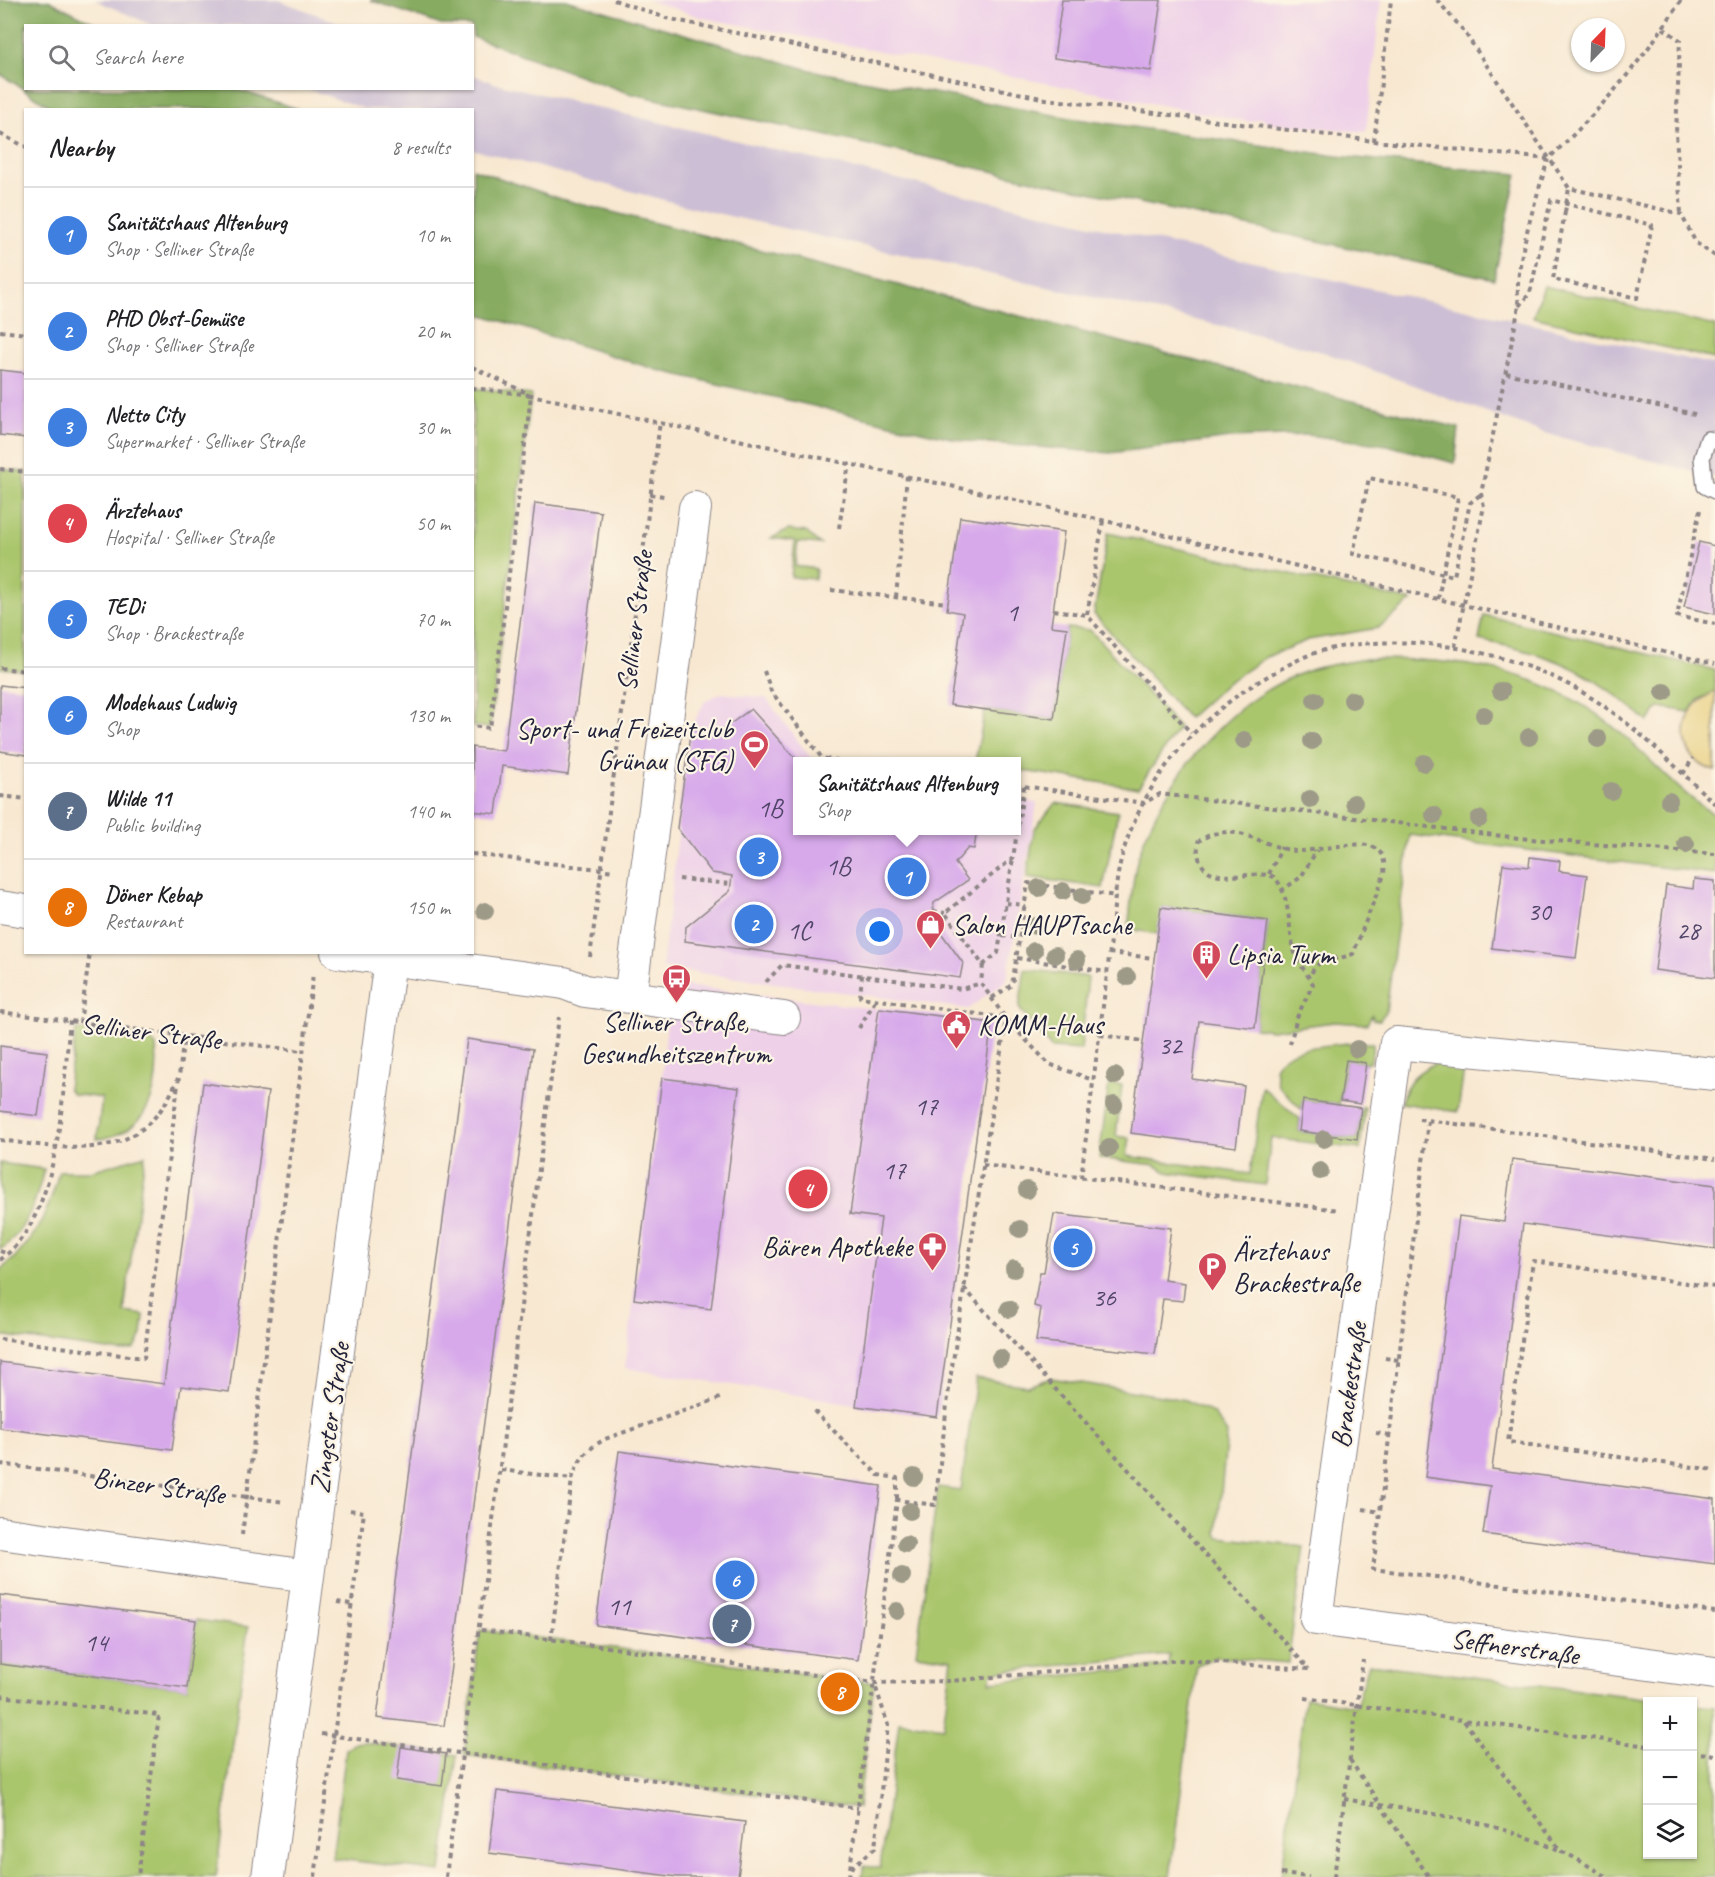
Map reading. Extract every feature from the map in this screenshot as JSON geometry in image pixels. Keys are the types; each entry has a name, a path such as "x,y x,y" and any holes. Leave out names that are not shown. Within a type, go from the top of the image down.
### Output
{"street":[{"name":"Selliner Straße","path":"630,997 695,508"},
{"path":"0,908 24,911"},
{"path":"326,958 390,960 784,1018"},
{"name":"Zingster Straße","path":"268,1877 390,960"},
{"name":"Brackestraße","path":"1316,1619 1386,1115 1385,1038 1715,1074"},
{"path":"0,1533 308,1576"},
{"name":"Seffnerstraße","path":"1316,1619 1715,1673"}],"lane":[{"path":"1715,441 1708,439 1701,467 1705,486 1715,491"}],"path":[{"path":"614,0 666,18 1046,99 1374,141 1548,159"},
{"path":"1374,141 1391,0"},
{"path":"1437,0 1462,30 1569,188 1681,214"},
{"path":"1455,647 1484,506 1480,494 1519,306 1516,290 1533,210 1548,159 1591,120 1663,28 1681,0"},
{"path":"1663,28 1680,40 1676,133 1681,214 1696,243 1715,256"},
{"path":"0,134 24,146"},
{"path":"1519,306 1530,293 1551,200 1652,225 1637,298 1553,279 1565,212 1569,188"},
{"path":"0,331 24,334"},
{"path":"474,368 531,395"},
{"path":"1506,373 1704,416"},
{"path":"474,388 531,395 849,463 1103,520 1715,664"},
{"path":"474,726 490,728 531,395"},
{"name":"Selliner Straße","path":"446,1877 501,1470 574,987 601,870 660,422"},
{"path":"840,528 849,463"},
{"path":"0,469 24,472"},
{"path":"896,597 907,476"},
{"path":"1438,599 1445,564 1458,498 1369,478 1353,554 1454,576 1470,503 1480,494"},
{"path":"1087,615 1103,520"},
{"path":"1697,524 1677,616 1715,624"},
{"path":"831,591 948,603"},
{"path":"1054,610 1087,615 1191,733"},
{"path":"1081,1178 1123,849 1144,803 1191,733 1240,692 1320,651 1383,643 1455,647 1536,669 1617,713 1715,804"},
{"path":"0,668 24,671"},
{"path":"764,671 771,691 821,757"},
{"path":"1683,774 1693,758"},
{"path":"1021,786 1144,803 1160,794 1519,838 1715,854"},
{"path":"1021,806 1024,786"},
{"path":"0,796 24,799"},
{"path":"1290,1044 1297,1017 1313,984 1297,957 1276,879 1269,874 1235,877 1212,873 1203,865 1197,853 1198,842 1206,836 1237,832 1294,850 1317,850 1361,843 1372,846 1385,861 1384,875 1353,954 1343,958 1332,956 1323,959 1309,977"},
{"path":"983,965 998,953 1017,835"},
{"path":"1269,874 1282,847"},
{"path":"1281,891 1301,877 1317,850"},
{"path":"474,854 601,870"},
{"path":"945,913 1013,858"},
{"path":"992,998 1012,985 1028,883 1116,896"},
{"path":"1006,903 1025,905"},
{"path":"933,911 945,913 983,965 981,983 1006,1018 1049,1064 1093,1080"},
{"path":"1002,936 1019,938"},
{"path":"1110,953 1154,958"},
{"path":"80,1023 90,954"},
{"path":"238,1566 302,1052 326,958"},
{"path":"1017,958 1107,972"},
{"path":"759,990 782,965 962,989 981,983"},
{"path":"862,975 860,997 875,1001 1006,1018"},
{"path":"859,1028 875,1001"},
{"name":"Selliner Straße","path":"0,1012 302,1052"},
{"path":"897,1500 935,1505 964,1288 1006,1018"},
{"path":"0,1260 26,1236 49,1178 55,1147 70,1021"},
{"path":"1100,1035 1144,1041"},
{"path":"0,1339 144,1358 184,1036"},
{"path":"0,1140 55,1147 98,1148 116,1143 135,1134 163,1104 180,1071"},
{"path":"1386,1115 1715,1159"},
{"path":"1428,1120 1373,1569 1715,1612"},
{"path":"982,1165 1372,1215"},
{"path":"0,1251 8,1254"},
{"path":"1715,1287 1533,1261 1508,1442 1715,1470"},
{"path":"480,1630 874,1683 950,1681 1182,1660 1309,1669 964,1288"},
{"path":"551,1640 572,1479 578,1461 605,1439 723,1397"},
{"path":"814,1411 878,1475 897,1478 897,1500 849,1877"},
{"name":"Binzer Straße","path":"0,1464 364,1512 334,1735"},
{"path":"501,1470 572,1479"},
{"path":"1334,1877 1368,1626"},
{"path":"850,1868 875,1848 888,1725 874,1683"},
{"path":"0,1696 159,1715 138,1877"},
{"path":"1305,1698 1356,1707 1643,1745"},
{"path":"1463,1721 1564,1854"},
{"path":"288,1730 858,1808"},
{"path":"315,1877 334,1735"},
{"path":"1697,1753 1715,1755"},
{"path":"1350,1760 1430,1877"},
{"path":"1344,1798 1453,1815 1521,1833 1606,1877"},
{"path":"1281,1874 1309,1877"}],"shaded area":[{"path":"95,0 278,0 342,24 150,24"},
{"path":"647,0 1381,0 1366,132 1272,123 1260,118 1250,122 704,18"},
{"path":"474,75 494,83 1141,237 1715,365 1715,477 1544,433 1323,352 1244,331 698,209 475,150 474,108 362,108 310,90 474,90"},
{"path":"721,693 766,698 810,757 793,757 793,835 1021,835 1021,800 1037,803 1007,980 968,1009 662,968 691,728 705,701"},
{"path":"670,984 992,1023 937,1417 625,1368 662,1078"}],"green space":[{"path":"0,0 48,0 96,24 24,24 24,90 0,74"},
{"path":"370,0 566,0 814,71 1070,118 1337,156 1517,174 1494,279 628,93 474,37 474,24 438,24"},
{"path":"25,90 239,90 295,108 52,108"},
{"path":"474,169 561,199 1459,428 1455,463 1387,445 1307,435 1231,438 1110,453 964,441 657,370 474,312"},
{"path":"1544,286 1715,326 1715,359 1533,317"},
{"path":"474,388 531,395 490,728 474,726"},
{"path":"0,469 24,472 24,671 0,668"},
{"path":"788,530 806,532 820,544 798,542 795,566 816,569 815,579 791,577 795,541 771,538"},
{"path":"1108,533 1412,601 1378,628 1308,640 1266,657 1227,683 1188,718 1094,614"},
{"path":"1484,615 1715,670 1715,692 1699,699 1689,712 1659,707 1648,722 1608,689 1571,667 1530,652 1479,640"},
{"path":"1067,628 1090,630 1179,727 1138,788 1021,771 1021,757 976,757 985,710 1054,719"},
{"path":"1366,659 1437,661 1502,671 1563,694 1593,712 1622,734 1690,797 1715,815 1715,874 1410,835 1386,1011 1380,1020 1373,1020 1372,1015 1367,1024 1334,1022 1272,1030 1255,1028 1268,921 1162,907 1158,934 1128,929 1138,857 1149,828 1183,770 1229,719 1255,698 1284,681 1319,667"},
{"path":"1055,803 1118,812 1103,888 1027,877 1034,830"},
{"path":"1025,969 1088,977 1081,1050 1051,1048 1019,1008"},
{"path":"76,1030 149,1038 156,1046 156,1079 153,1094 139,1120 128,1129 97,1139 102,1098 72,1094 68,1088"},
{"path":"1349,1043 1373,1043 1371,1061 1366,1063 1346,1061 1339,1105 1303,1100 1302,1110 1278,1085 1275,1068 1280,1060 1288,1055 1308,1048"},
{"path":"1442,1061 1465,1062 1458,1112 1401,1103 1406,1088 1415,1076"},
{"path":"1109,1084 1122,1085 1116,1136 1130,1138 1127,1156 1250,1174 1262,1087 1300,1119 1299,1131 1357,1139 1361,1108 1365,1108 1360,1149 1271,1138 1265,1185 1166,1172 1155,1165 1099,1158"},
{"path":"145,1155 124,1312 144,1315 142,1335 135,1349 122,1352 0,1335 0,1270 31,1239 51,1200 59,1171 91,1171"},
{"path":"0,1163 44,1169 34,1203 24,1224 9,1243 0,1250"},
{"path":"976,1378 1028,1386 1051,1378 1186,1400 1213,1413 1227,1433 1217,1533 1219,1537 1304,1547 1288,1663 1216,1657 1197,1665 1170,1877 862,1877 864,1866 880,1868 899,1721 943,1727 952,1659 916,1654 938,1487 961,1490","holes":["1169,1655 1168,1666 990,1682 992,1672"]},
{"path":"196,1620 248,1627 216,1877 0,1877 0,1664 187,1688"},
{"path":"480,1630 874,1683 858,1808 464,1755"},
{"path":"1369,1664 1643,1698 1643,1859 1697,1859 1697,1705 1715,1707 1715,1877 1281,1877 1305,1698 1356,1706"},
{"path":"363,1742 457,1755 441,1872 332,1858 346,1750 355,1743"}],"sand":[{"path":"1715,692 1715,771 1701,765 1692,756 1685,732 1687,720 1693,709 1702,699"}],"building":[{"path":"1062,0 1161,0 1151,71 1054,58"},
{"path":"0,370 24,373 24,438 0,435"},
{"path":"535,503 601,512 568,775 502,766 496,814 474,811 474,747 504,751"},
{"path":"960,517 1064,532 1051,626 1067,628 1054,719 950,705 963,613 947,610"},
{"path":"1699,542 1715,546 1715,614 1684,607"},
{"path":"0,685 24,688 24,755 0,751"},
{"path":"751,709 794,757 793,835 976,835 974,849 968,848 955,863 968,880 934,903 931,919 963,963 960,978 685,941 686,927 730,891 732,876 712,873 677,828 691,728 719,732"},
{"path":"1530,857 1560,861 1559,871 1587,875 1576,958 1492,948 1503,864 1529,867"},
{"path":"1694,879 1715,881 1715,978 1655,970 1666,885 1693,889"},
{"path":"1161,907 1268,921 1255,1028 1199,1021 1192,1079 1244,1086 1236,1147 1131,1133"},
{"path":"879,1008 992,1023 937,1417 856,1406 881,1218 850,1214"},
{"path":"467,1039 533,1049 444,1726 377,1718"},
{"path":"0,1046 47,1052 38,1116 0,1111"},
{"path":"1346,1060 1366,1063 1360,1104 1340,1101"},
{"path":"662,1078 739,1088 711,1309 634,1299"},
{"path":"203,1083 268,1092 229,1392 181,1386 172,1450 0,1428 0,1362 164,1384"},
{"path":"1303,1100 1361,1108 1357,1139 1299,1131"},
{"path":"1512,1159 1715,1185 1715,1249 1523,1224 1492,1469 1715,1499 1715,1564 1483,1534 1490,1486 1425,1477 1459,1216 1504,1222"},
{"path":"1054,1214 1171,1228 1164,1280 1185,1283 1183,1301 1163,1299 1155,1354 1036,1341 1041,1308 1034,1306 1040,1272 1044,1272"},
{"path":"619,1451 881,1486 858,1660 596,1625"},
{"path":"0,1595 196,1620 187,1688 0,1664"},
{"path":"821,1683 861,1687 858,1703 819,1697"},
{"path":"401,1747 446,1754 442,1786 397,1780"},
{"path":"497,1791 745,1822 738,1877 678,1877 489,1853"}],"place":[{"name":"Sport- und Freizeitclub Grünau (SFG)","path":"754,770"},
{"name":"Netto City","path":"759,857"},
{"name":"Sanitätshaus Altenburg","path":"907,877"},
{"name":"PHD Obst-Gemüse","path":"754,924"},
{"name":"Salon HAUPTsache","path":"931,950"},
{"name":"Lipsia Turm","path":"1206,980"},
{"name":"Selliner Straße, Gesundheitszentrum","path":"676,1004"},
{"name":"KOMM-Haus","path":"957,1050"},
{"name":"Ärztehaus","path":"808,1189"},
{"name":"TEDi","path":"1073,1248"},
{"name":"Bären Apotheke","path":"933,1272"},
{"name":"Ärztehaus Brackestraße","path":"1212,1292"},
{"name":"Modehaus Ludwig","path":"735,1580"},
{"name":"Wilde 11","path":"732,1624"},
{"name":"Döner Kebap","path":"840,1692"}]}
